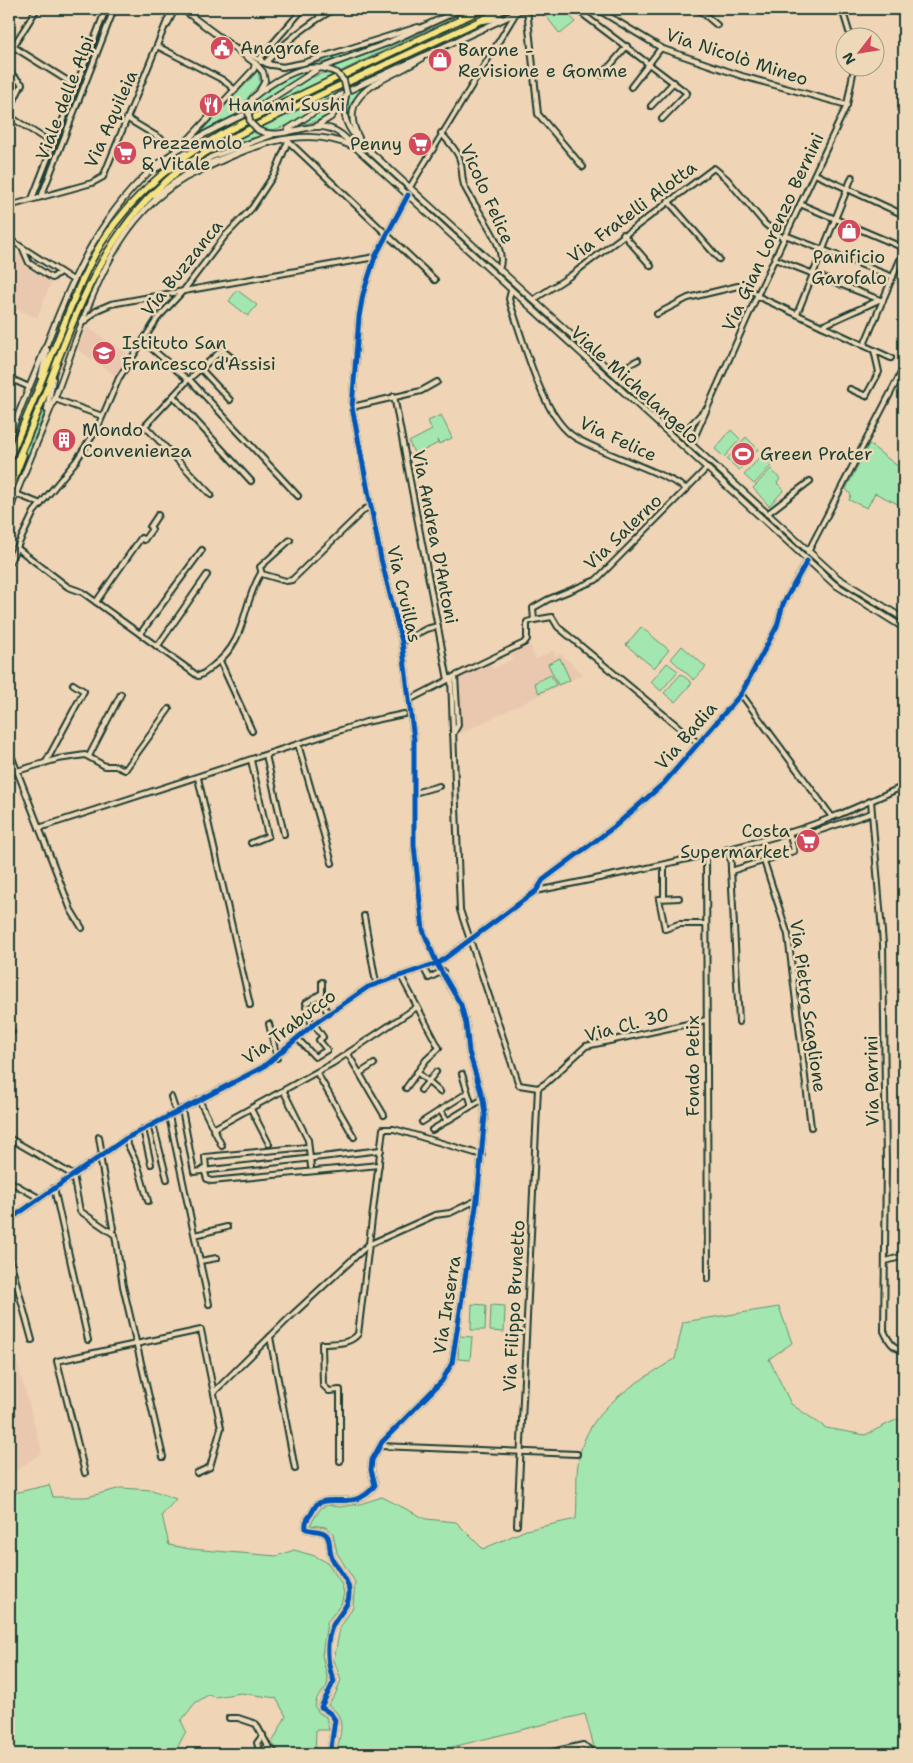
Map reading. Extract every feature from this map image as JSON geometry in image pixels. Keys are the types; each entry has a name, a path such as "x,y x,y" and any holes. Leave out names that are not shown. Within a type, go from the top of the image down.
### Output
{"main road":[{"path":"344,74 483,9"},
{"path":"348,82 505,9"},
{"path":"253,118 337,76"},
{"path":"257,128 341,86"},
{"path":"9,458 84,276 103,241 141,192 166,170 192,150 245,122"},
{"path":"9,491 34,422 96,270 112,242 133,214 184,166 214,147 250,129"},
{"path":"9,477 34,422"},
{"path":"9,452 17,439"}],"street":[{"path":"9,53 11,45 35,9"},
{"name":"Viale delle Alpi","path":"32,200 106,9"},
{"name":"Viale delle Alpi","path":"41,197 114,9"},
{"name":"Via Aquileia","path":"9,206 92,183 103,177 173,9"},
{"path":"182,9 234,47 252,60 264,75 264,85 251,100 250,122 266,133 279,133 314,126 334,114 346,93 344,81 320,68 270,65 234,47"},
{"path":"261,62 261,57 303,9"},
{"path":"319,18 320,9"},
{"path":"270,65 267,62 269,58 319,18 334,9"},
{"path":"282,67 303,64 416,28 462,9"},
{"path":"448,25 474,9"},
{"path":"133,214 176,180 219,154 279,133 346,93 523,9"},
{"path":"527,9 538,114 583,167"},
{"path":"576,9 687,93 662,118"},
{"name":"Via Nicolò Mineo","path":"597,9 661,48 724,70 847,105"},
{"path":"698,9 717,26"},
{"path":"848,28 842,11 855,9"},
{"path":"410,187 516,13"},
{"path":"250,110 320,68 393,40 448,15"},
{"path":"475,22 510,16"},
{"path":"11,45 76,86"},
{"path":"157,46 224,80 234,90"},
{"path":"602,75 627,46"},
{"path":"631,87 661,48"},
{"path":"362,144 355,130 353,118 354,107 360,95 372,85 408,68 430,53"},
{"path":"9,438 73,280 99,232 125,198 150,172 178,149 255,68 252,60"},
{"path":"259,92 285,75 305,68"},
{"path":"9,72 22,84 9,111"},
{"name":"Via Gian Lorenzo Bernini","path":"691,445 757,295 847,105 852,78"},
{"path":"651,106 674,82"},
{"name":"Viale Michelangelo","path":"346,93 344,111 346,123 351,133 362,144 808,552 846,585 904,619"},
{"path":"178,149 243,115"},
{"path":"9,116 53,144"},
{"path":"128,119 178,149"},
{"name":"Viale Michelangelo","path":"314,126 335,130 358,149 807,561 843,591 904,628"},
{"name":"Vicolo Felice","path":"442,133 457,153 461,161 464,184 493,234 501,261 499,269"},
{"path":"176,180 224,157 260,145 288,139 326,138 358,149"},
{"path":"288,139 434,280"},
{"name":"Via Buzzanca","path":"9,564 34,512 76,461 97,429 119,378 142,341 164,308 184,290 215,248 252,208 268,185 288,139"},
{"path":"9,512 55,399 87,306 102,273 127,233 149,205 174,185 185,178 260,145"},
{"path":"150,172 192,150"},
{"name":"Via Fratelli Alotta","path":"533,300 570,276 623,234 716,168 765,224 785,237"},
{"path":"815,174 904,215"},
{"path":"797,314 852,177"},
{"name":"Via Cruillas","path":"408,195 375,257 359,317 352,407 381,559 402,642 409,700 408,713 414,740 414,845 420,916 426,942 437,964"},
{"path":"668,201 719,259"},
{"path":"800,204 904,249 881,300 864,346"},
{"path":"623,234 650,266"},
{"path":"785,237 893,277"},
{"path":"9,239 73,280"},
{"path":"23,248 29,263 52,278 60,272"},
{"path":"82,324 92,313 104,306 184,290 375,257"},
{"path":"775,259 881,300"},
{"path":"657,314 688,298 738,286 891,358"},
{"name":"Via Felice","path":"511,291 509,296 511,306 546,403 569,432 588,444 628,462 660,473 687,489"},
{"path":"822,326 881,300"},
{"path":"39,385 51,334"},
{"path":"142,341 189,379 298,496"},
{"path":"211,496 146,426 200,368 222,350 241,365"},
{"path":"850,389 866,396 879,372 874,350"},
{"path":"608,380 614,374 638,360"},
{"path":"42,428 56,367"},
{"path":"808,552 904,367"},
{"path":"200,368 230,400"},
{"path":"899,377 904,380"},
{"path":"9,378 29,387"},
{"path":"352,407 421,391 437,382"},
{"name":"Via Andrea D'Antoni","path":"394,396 438,626 451,678 460,910 519,1085 538,1088"},
{"path":"174,397 251,481"},
{"path":"55,399 102,416"},
{"name":"Via Gian Lorenzo Bernini","path":"681,435 708,406"},
{"name":"Via Salerno","path":"409,700 524,643 527,622 534,620 533,608 596,580 706,469"},
{"path":"767,514 810,481"},
{"path":"732,493 738,487"},
{"path":"16,494 41,504"},
{"path":"261,574 286,582 292,580 364,509 372,507"},
{"path":"96,602 141,538 144,540 152,529 150,527 158,516"},
{"path":"17,548 68,587 82,592 198,676 220,661 231,650 247,612 254,585 261,574 260,567 290,540"},
{"path":"140,634 202,550"},
{"name":"Via Badia","path":"536,891 543,880 614,827 664,783 742,694 777,626 783,604 807,561"},
{"path":"157,647 208,575"},
{"path":"534,620 552,617 558,627 698,743"},
{"path":"402,642 426,629 438,626"},
{"path":"220,661 252,731"},
{"path":"46,762 84,691 73,684"},
{"path":"89,756 121,694"},
{"path":"742,694 832,817"},
{"path":"17,771 76,755 89,756 105,766 116,766 125,770 168,709"},
{"path":"39,828 366,722 408,713"},
{"path":"298,744 332,863"},
{"path":"9,750 71,910 82,928"},
{"path":"266,755 284,834"},
{"path":"250,760 268,836 251,843"},
{"path":"198,778 250,1005"},
{"path":"414,793 439,786"},
{"path":"536,891 664,865 730,849 832,817 904,786"},
{"name":"Via Parrini","path":"871,801 883,944 886,1261 884,1332 889,1342 896,1349 904,1351"},
{"path":"791,840 872,813"},
{"path":"732,871 794,851 789,832"},
{"path":"730,849 739,1022"},
{"name":"Fondo Petix","path":"706,854 708,1279"},
{"name":"Via Pietro Scaglione","path":"764,861 788,935 811,1127"},
{"path":"664,865 664,898"},
{"name":"Via Trabucco","path":"9,1220 125,1139 236,1082 277,1058 328,1013 376,983 437,964 536,891"},
{"path":"679,898 659,899 666,928 679,924 706,924"},
{"path":"364,916 376,983"},
{"name":"Via Inserra","path":"330,1754 335,1720 331,1714 321,1707 334,1681 328,1668 327,1657 332,1626 347,1605 350,1591 346,1580 331,1556 327,1536 324,1532 306,1528 305,1522 316,1505 324,1501 359,1498 370,1493 376,1486 371,1470 372,1460 380,1446 442,1380 452,1363 477,1200 485,1115 483,1099 469,1052 466,1024 461,1005 443,971 437,964"},
{"path":"424,968 429,978 443,971"},
{"path":"401,976 438,1048 406,1088"},
{"path":"298,1039 315,1058 327,1050 318,1040 323,1037 313,1025 306,1005 322,993 322,982"},
{"path":"318,996 328,1013"},
{"path":"213,1129 284,1092 348,1054 417,1007"},
{"name":"Via Cl. 30","path":"538,1088 546,1083 586,1046 706,1020"},
{"path":"269,1024 277,1058"},
{"path":"348,1054 384,1115"},
{"path":"360,1073 374,1064"},
{"path":"317,1072 354,1137"},
{"path":"417,1072 440,1092"},
{"path":"421,1090 436,1072"},
{"path":"462,1074 472,1106"},
{"name":"Via Filippo Brunetto","path":"517,1525 538,1088"},
{"path":"284,1092 308,1140 311,1167"},
{"path":"422,1122 467,1092"},
{"path":"171,1097 176,1112"},
{"path":"432,1130 483,1099"},
{"path":"199,1100 222,1146"},
{"path":"182,1109 194,1172 205,1169 381,1150"},
{"path":"251,1109 269,1144"},
{"path":"440,1110 448,1121"},
{"path":"169,1116 209,1304"},
{"path":"153,1124 167,1179"},
{"path":"143,1129 151,1164"},
{"path":"340,1460 340,1390 329,1391 323,1385 322,1344 348,1342 353,1340 358,1334 383,1129 394,1129 482,1155"},
{"path":"9,1138 73,1175 80,1211 112,1231 115,1235 136,1344 163,1457"},
{"path":"98,1138 112,1231"},
{"path":"125,1139 138,1166 148,1201"},
{"path":"308,1147 205,1157 207,1179 211,1181 379,1165"},
{"path":"239,1153 240,1165"},
{"path":"9,1181 39,1198"},
{"path":"54,1188 88,1340"},
{"path":"214,1392 368,1245 435,1215 450,1213 477,1200"},
{"path":"195,1235 227,1227"},
{"path":"9,1256 32,1340"},
{"path":"886,1261 904,1256"},
{"path":"200,1262 217,1258"},
{"path":"85,1473 57,1361 201,1330 221,1428 210,1467 197,1473"},
{"path":"270,1337 295,1469"},
{"path":"380,1446 577,1454"},
{"path":"230,1718 256,1724 268,1746 276,1754"},
{"path":"259,1754 257,1743 263,1735"},
{"path":"543,1754 584,1745 590,1749 591,1754"},
{"path":"259,1754 268,1746"}],"shaded area":[{"path":"20,252 25,266 51,283 37,318 16,309 14,315 9,312 9,269"},
{"name":"Istituto San Francesco d'Assisi","path":"87,327 131,356 117,377 77,349"},
{"path":"529,643 536,659 553,650 556,656 561,654 583,674 460,734 458,679 489,662 493,669 513,659 510,652 523,646 528,647"},
{"path":"9,1332 42,1452 9,1476"}],"green space":[{"path":"470,9 341,71 331,67 407,37"},
{"path":"545,9 565,9 575,22 560,34 542,11"},
{"path":"395,36 399,36 339,60 309,64"},
{"path":"258,71 260,83 248,97 243,112 198,135"},
{"path":"307,71 308,73 252,108 260,96 275,84 292,75"},
{"path":"323,73 333,75 252,114 306,80"},
{"path":"378,79 364,88 356,98 351,111 351,127 347,109 350,92"},
{"path":"342,89 291,124 273,130 261,128"},
{"path":"341,96 335,108 326,116 303,124 323,107"},
{"path":"253,132 262,136 206,158"},
{"path":"237,290 257,305 248,316 229,301"},
{"path":"46,403 47,406 9,504 9,495"},
{"path":"441,415 452,438 439,444 437,440 438,443 415,455 409,442 432,430 428,421"},
{"name":"Green Prater","path":"731,430 740,439 724,457 715,449"},
{"name":"Green Prater","path":"746,437 758,449 739,470 727,459"},
{"path":"869,444 904,471 904,507 875,493 867,508 849,500 851,495 846,489"},
{"name":"Green Prater","path":"761,456 772,465 754,484 744,475"},
{"name":"Green Prater","path":"771,469 780,479 777,483 784,490 769,506 753,488"},
{"path":"641,627 669,650 654,668 626,645"},
{"path":"682,646 706,667 694,680 671,659"},
{"path":"560,658 570,680 558,685 548,664"},
{"path":"667,663 678,671 661,691 651,682"},
{"path":"681,674 692,683 675,702 664,693"},
{"path":"551,675 556,685 539,693 534,683"},
{"path":"472,1304 486,1305 485,1330 471,1330"},
{"path":"491,1305 505,1306 504,1332 490,1331"},
{"path":"779,1307 792,1343 769,1359 791,1404 826,1428 865,1435 904,1416 904,1754 596,1754 585,1714 424,1754 336,1754 341,1727 338,1715 328,1705 335,1695 341,1680 334,1660 340,1628 353,1607 355,1582 337,1553 333,1533 326,1527 310,1525 321,1508 327,1505 340,1507 360,1504 382,1497 426,1519 456,1522 483,1549 526,1530 576,1519 579,1458 584,1440 592,1425 616,1398 645,1377 675,1359 683,1322"},
{"path":"459,1336 472,1337 470,1360 458,1359"},
{"path":"49,1485 53,1497 87,1497 121,1488 152,1490 176,1499 162,1515 169,1545 190,1549 277,1556 294,1550 315,1556 328,1563 341,1583 344,1593 341,1604 327,1622 322,1655 328,1681 326,1688 317,1698 315,1707 319,1713 326,1717 329,1730 316,1730 315,1754 282,1754 272,1743 286,1716 276,1698 241,1693 215,1697 208,1695 195,1703 181,1721 186,1731 174,1754 9,1754 9,1494"}],"cycle path":[{"path":"330,1754 335,1720 331,1714 321,1707 334,1681 328,1661 328,1646 330,1631 348,1601 349,1592 345,1578 331,1555 328,1538 320,1531 306,1529 306,1522 317,1504 323,1501 352,1500 368,1493 375,1485 371,1470 372,1460 382,1442 442,1381 452,1363 477,1200 485,1115 483,1099 469,1052 466,1024 461,1005 437,964 423,930 414,845 414,740 402,642 381,559 352,407 359,317 363,294 375,257 408,195"},
{"path":"9,1220 125,1139 263,1067 314,1024 368,987 440,962 536,891 543,880 614,827 664,783 741,694 777,626 783,604 807,561"}],"place":[{"name":"Anagrafe","path":"222,48"},
{"name":"Barone - Revisione e Gomme","path":"440,60"},
{"name":"Hanami Sushi","path":"211,105"},
{"name":"Penny","path":"420,144"},
{"name":"Prezzemolo & Vitale","path":"125,153"},
{"name":"Panificio Garofalo","path":"849,231"},
{"name":"Istituto San Francesco d'Assisi","path":"104,353"},
{"name":"Mondo Convenienza","path":"64,440"},
{"name":"Green Prater","path":"743,454"},
{"name":"Costa Supermarket","path":"808,841"}]}
